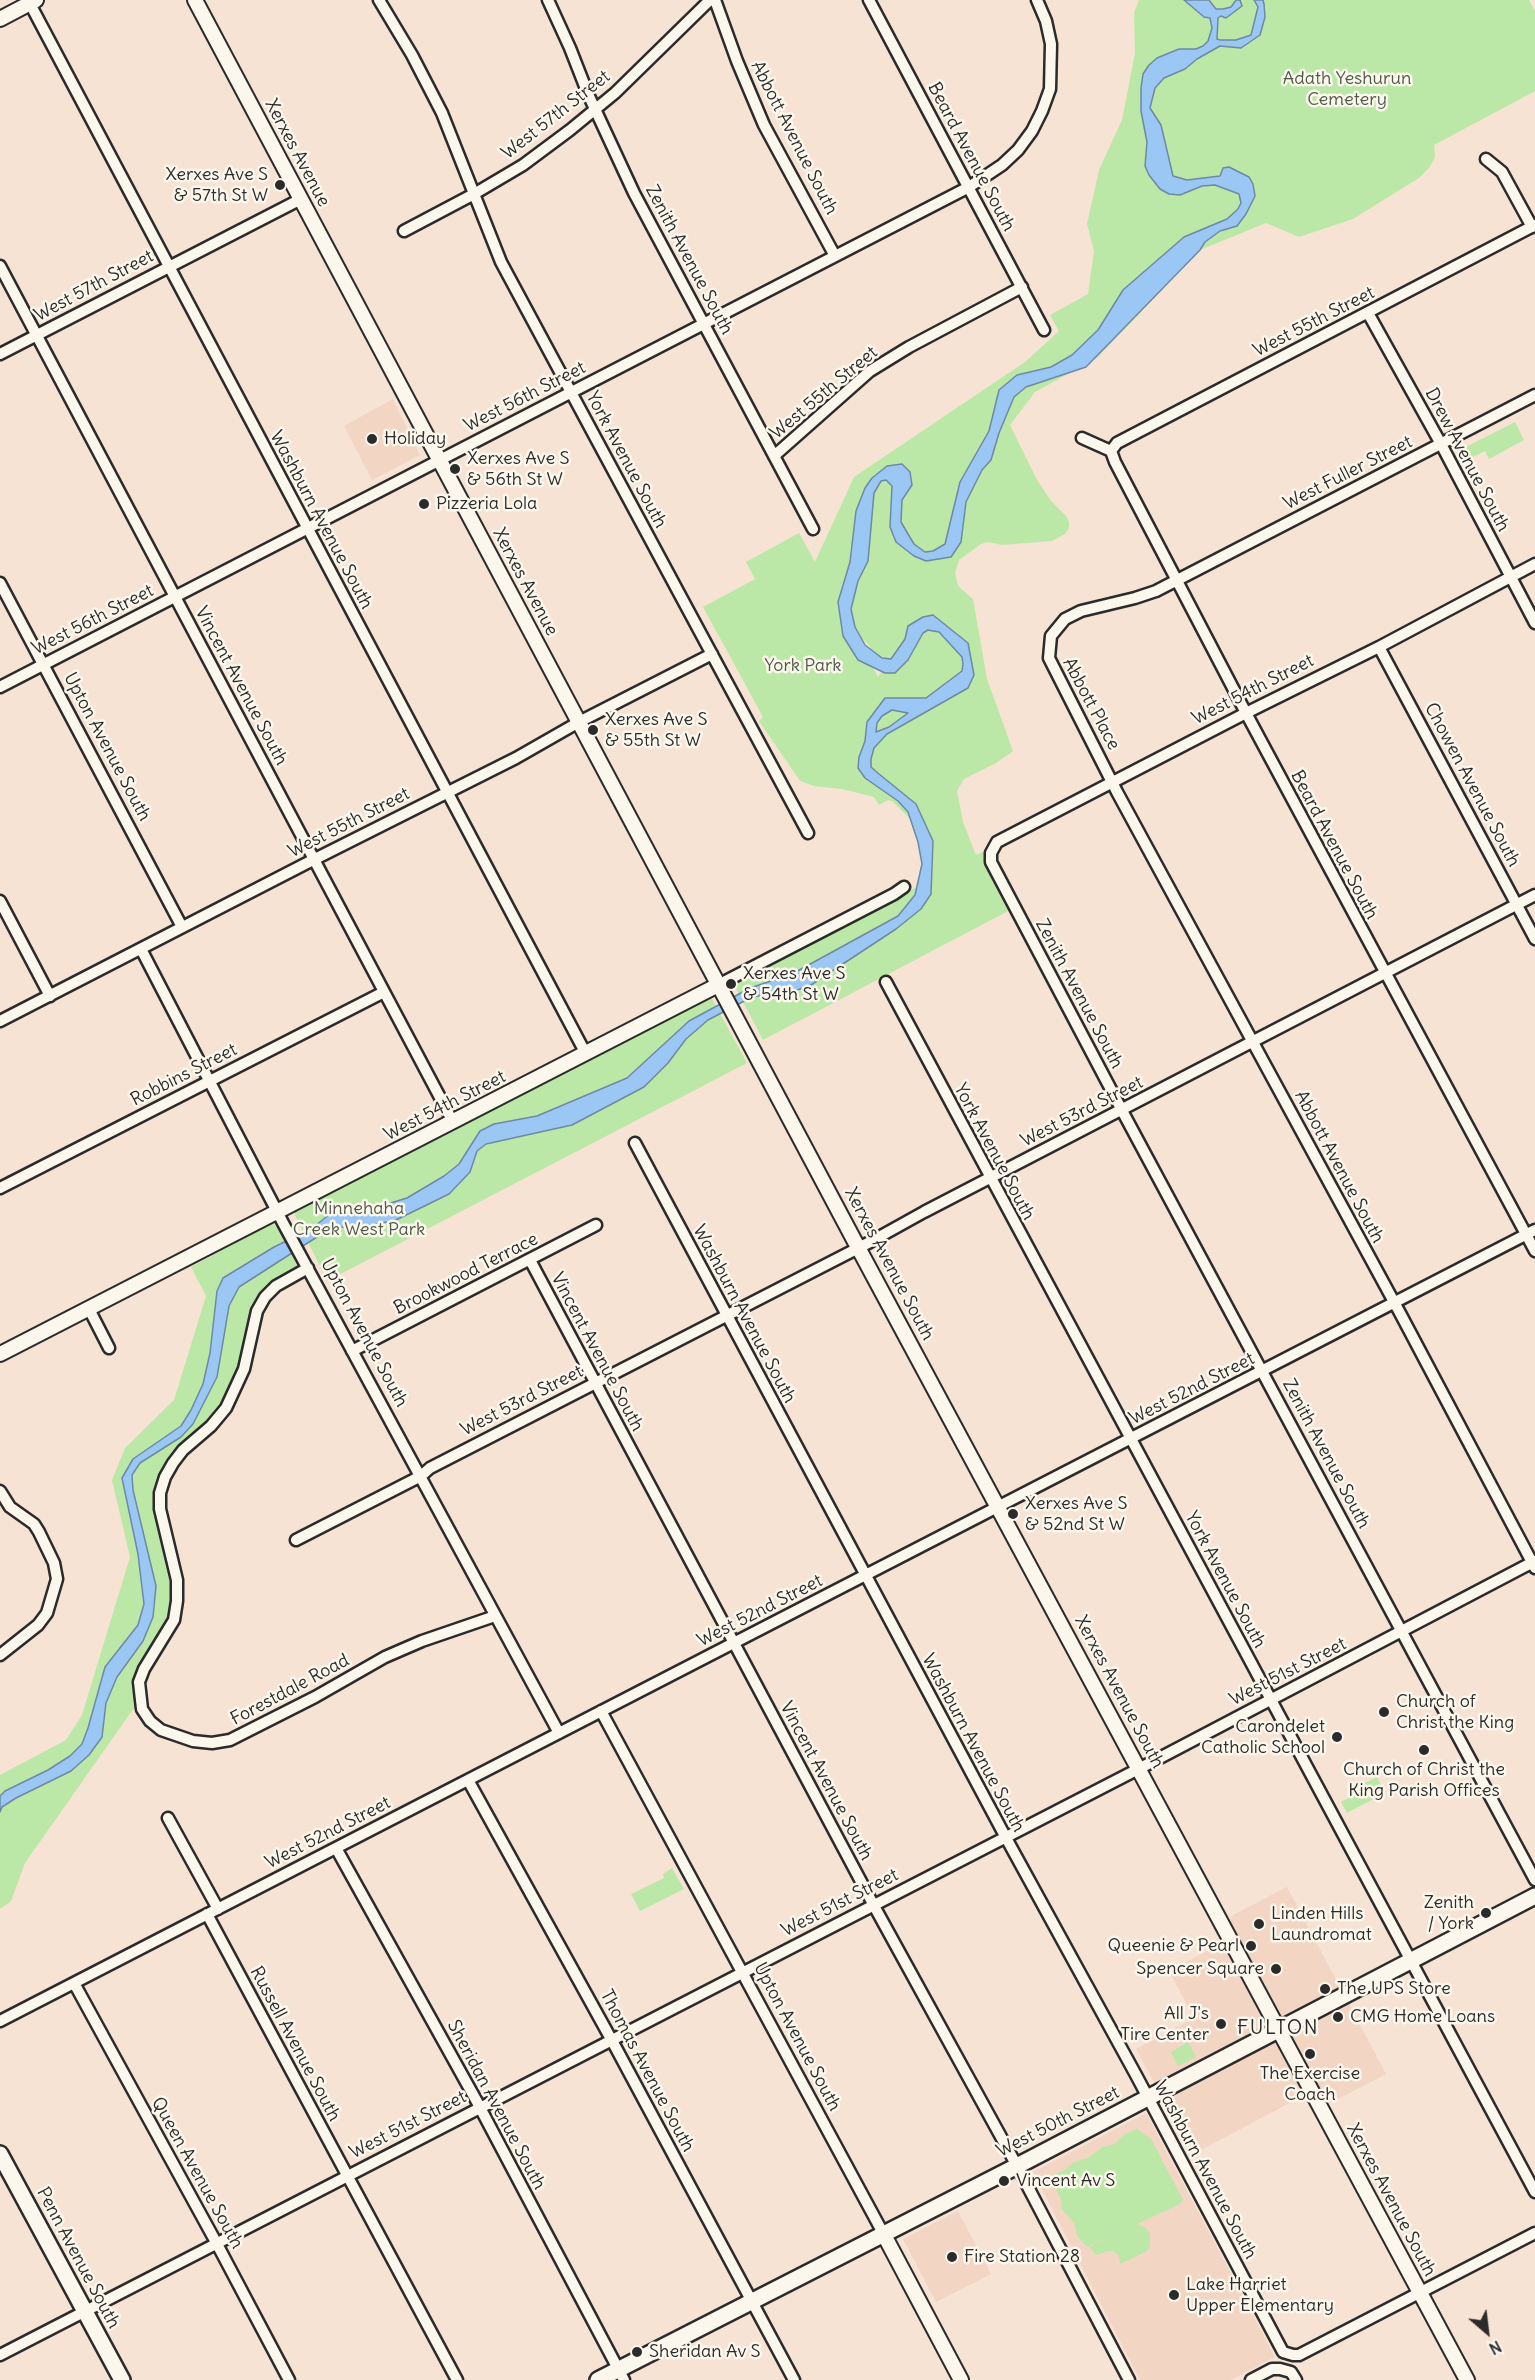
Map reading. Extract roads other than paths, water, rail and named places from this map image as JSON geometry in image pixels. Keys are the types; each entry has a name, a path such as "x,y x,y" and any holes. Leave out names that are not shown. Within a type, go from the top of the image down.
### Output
{"main road":[{"name":"West 50th Street","path":"598,2380 621,2375 752,2301 1017,2166 1535,1896"},
{"name":"Penn Avenue South","path":"0,2154 122,2380"}],"street":[{"name":"Xerxes Avenue","path":"195,0 740,1021"},
{"name":"York Avenue South","path":"379,0 412,55 442,113 501,262 808,833"},
{"name":"Zenith Avenue South","path":"548,0 595,110 634,193 813,529"},
{"name":"West 57th Street","path":"404,231 523,165 595,110 710,0"},
{"name":"Abbott Avenue South","path":"715,0 755,104 835,256"},
{"name":"Beard Avenue South","path":"869,0 1044,330"},
{"path":"969,187 1002,165 1018,150 1032,131 1042,111 1050,89 1052,55 1046,21 1037,0"},
{"path":"0,19 31,1"},
{"name":"Washburn Avenue South","path":"31,1 168,266 586,1054"},
{"path":"1486,159 1502,172 1534,226"},
{"name":"West 56th Street","path":"0,687 969,187"},
{"name":"West 57th Street","path":"0,354 301,199"},
{"name":"West 55th Street","path":"1111,451 1117,443 1534,226"},
{"name":"Vincent Avenue South","path":"0,266 453,1122"},
{"name":"West 55th Street","path":"774,456 870,371 909,347 1022,287"},
{"name":"Drew Avenue South","path":"1368,313 1441,444 1535,623"},
{"name":"West Fuller Street","path":"1176,581 1535,395"},
{"path":"1082,438 1111,451"},
{"name":"Beard Avenue South","path":"1111,451 1176,581 1384,974 1531,1232 1535,1251"},
{"name":"West 54th Street","path":"991,853 997,842 1245,713 1379,647 1535,564"},
{"name":"Abbott Place","path":"1113,782 1049,658 1051,636 1065,619 1081,611 1135,598 1176,581"},
{"name":"Upton Avenue South","path":"0,583 182,927"},
{"name":"Chowen Avenue South","path":"1379,647 1535,939"},
{"name":"West 55th Street","path":"0,1021 516,758 579,722 712,654"},
{"name":"Abbott Avenue South","path":"1113,782 1534,1564"},
{"name":"Zenith Avenue South","path":"991,853 991,862 1122,1110 1535,1880"},
{"name":"West 54th Street","path":"0,1354 586,1054 904,887"},
{"name":"West 53rd Street","path":"296,1540 421,1476 430,1468 595,1382 859,1248 1535,895"},
{"path":"0,901 50,996"},
{"name":"Upton Avenue South","path":"141,949 288,1231 558,1733"},
{"name":"York Avenue South","path":"886,982 1535,2193"},
{"name":"Robbins Street","path":"0,1188 384,992"},
{"name":"Xerxes Avenue South","path":"740,1021 859,1248 1467,2380"},
{"name":"Washburn Avenue South","path":"635,1143 1005,1836 1148,2097 1279,2346 1288,2354 1299,2355 1420,2292"},
{"name":"Brookwood Terrace","path":"352,1351 596,1225"},
{"name":"West 52nd Street","path":"0,2021 1531,1232"},
{"name":"Vincent Avenue South","path":"530,1260 873,1904 1017,2166 1129,2380"},
{"name":"Forestdale Road","path":"308,1268 276,1286 265,1297 257,1311 244,1370 226,1408 212,1426 183,1450 165,1477 160,1493 160,1509 177,1580 177,1601 174,1620 144,1669 139,1682 142,1709 150,1721 161,1730 193,1741 212,1743 230,1740 315,1697 385,1657 422,1641 495,1616"},
{"path":"89,1308 109,1348"},
{"path":"0,1655 38,1624 47,1613 57,1580 54,1563 34,1524 17,1514 2,1497"},
{"name":"West 51st Street","path":"0,2355 1534,1564"},
{"name":"Upton Avenue South","path":"601,1711 961,2380"},
{"name":"Thomas Avenue South","path":"468,1779 612,2040 794,2380"},
{"name":"Russell Avenue South","path":"168,1818 212,1911 346,2175 457,2380"},
{"name":"Sheridan Avenue South","path":"336,1848 479,2107 621,2375"},
{"name":"Queen Avenue South","path":"74,1983 289,2380"},
{"path":"1420,2292 1535,2233"},
{"path":"1251,2380 1272,2369 1291,2372 1296,2380"}],"water":[{"path":"1184,0 1209,0 1216,9 1223,9 1231,7 1236,0 1240,0 1242,6 1226,18 1221,16 1218,18 1217,39 1236,40 1251,35 1258,7 1254,0 1263,0 1265,17 1260,35 1241,48 1220,46 1185,69 1164,78 1155,88 1150,108 1161,125 1173,176 1187,180 1220,176 1223,168 1229,167 1249,177 1255,196 1246,214 1237,226 1220,231 1205,242 1200,250 1086,367 1026,387 1014,397 991,460 982,470 966,502 961,542 951,557 926,561 914,556 896,542 890,527 892,486 886,480 881,481 874,493 868,561 858,581 851,609 855,627 865,645 882,658 891,659 905,639 908,626 923,617 933,615 968,643 974,675 968,688 887,734 874,748 871,759 871,767 916,804 933,841 931,894 921,909 896,929 811,985 778,997 765,995 752,997 708,1020 686,1039 668,1063 644,1087 572,1125 486,1144 477,1151 470,1172 449,1194 396,1220 373,1225 331,1228 239,1287 229,1306 217,1377 193,1424 181,1437 140,1463 132,1475 133,1490 156,1586 153,1617 143,1641 117,1677 106,1703 102,1737 89,1755 71,1771 16,1798 2,1807 0,1812 0,1796 5,1791 48,1770 70,1756 82,1744 105,1667 138,1625 144,1604 138,1554 122,1478 133,1459 181,1426 191,1410 203,1384 210,1353 217,1291 223,1278 274,1247 311,1229 330,1214 368,1210 407,1198 444,1176 459,1164 480,1131 494,1124 537,1116 627,1078 689,1021 750,988 792,974 898,916 915,895 922,864 918,842 908,812 898,801 865,778 858,768 859,757 865,741 867,722 885,698 926,698 962,671 962,657 939,632 928,630 923,633 908,660 895,673 885,673 858,660 843,636 838,602 850,562 856,511 865,488 872,478 887,466 902,464 910,472 912,485 902,500 901,522 914,544 925,552 933,551 945,544 960,482 989,431 999,390 1017,375 1051,367 1072,355 1098,330 1123,290 1184,237 1227,219 1238,209 1241,203 1239,194 1215,185 1202,186 1180,195 1169,194 1160,189 1145,166 1147,142 1141,111 1143,74 1157,58 1179,49 1196,49 1203,46 1208,41 1212,28 1210,18 1204,17","holes":["892,710 908,713 889,727 876,732 877,723 882,716"]}],"place":[{"name":"Xerxes Ave S & 57th St W","path":"280,185"},
{"name":"Holiday","path":"372,439"},
{"name":"Xerxes Ave S & 56th St W","path":"455,469"},
{"name":"Pizzeria Lola","path":"424,504"},
{"name":"Xerxes Ave S & 55th St W","path":"593,730"},
{"name":"Xerxes Ave S & 54th St W","path":"731,984"},
{"name":"Xerxes Ave S & 52nd St W","path":"1013,1514"},
{"name":"Church of Christ the King","path":"1384,1712"},
{"name":"Carondelet Catholic School","path":"1337,1737"},
{"name":"Church of Christ the King Parish Offices","path":"1424,1750"},
{"name":"Zenith / York","path":"1486,1913"},
{"name":"Linden Hills Laundromat","path":"1259,1924"},
{"name":"Queenie & Pearl","path":"1251,1946"},
{"name":"Spencer Square","path":"1276,1969"},
{"name":"The UPS Store","path":"1325,1989"},
{"name":"CMG Home Loans","path":"1338,2017"},
{"name":"All J's Tire Center","path":"1221,2024"},
{"name":"The Exercise Coach","path":"1310,2054"},
{"name":"Vincent Av S","path":"1004,2181"},
{"name":"Fire Station 28","path":"952,2257"},
{"name":"Lake Harriet Upper Elementary","path":"1174,2295"},
{"name":"Sheridan Av S","path":"637,2352"}],"district":[{"name":"FULTON","path":"1278,2028"}],"park label":[{"name":"Adath Yeshurun Cemetery","path":"1347,89"},
{"name":"York Park","path":"803,666"},
{"name":"Minnehaha Creek West Park","path":"359,1219"}]}
